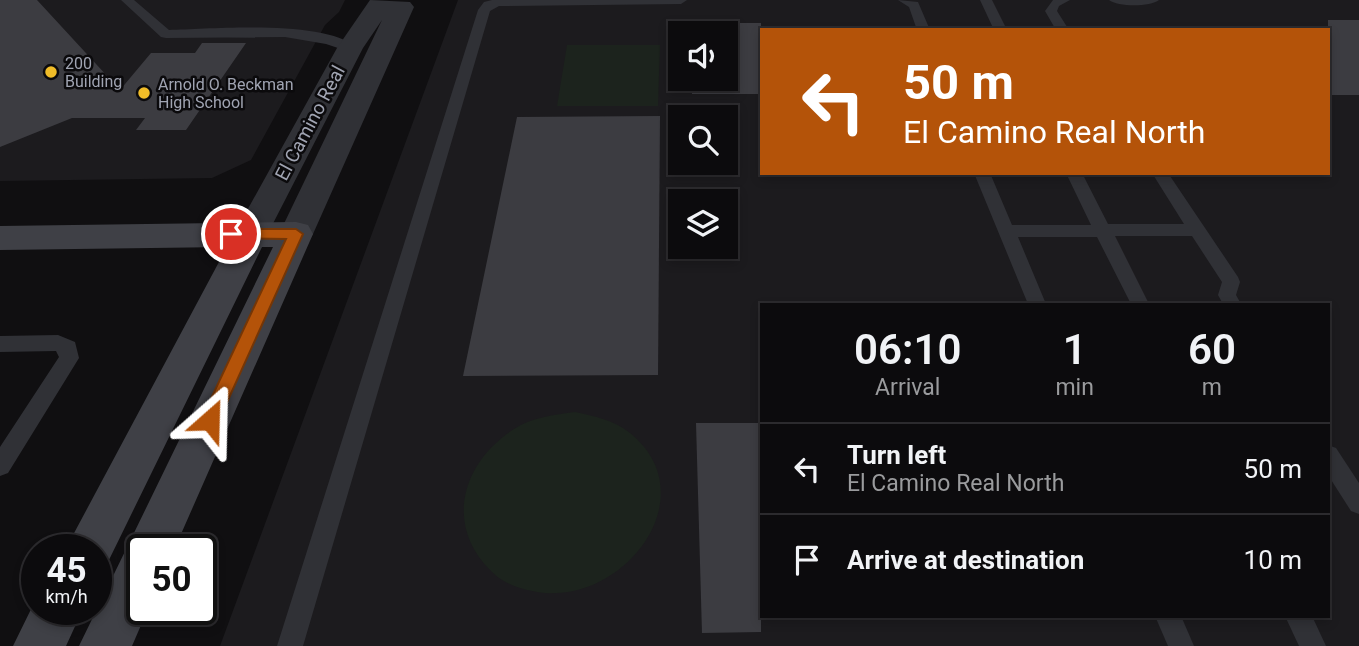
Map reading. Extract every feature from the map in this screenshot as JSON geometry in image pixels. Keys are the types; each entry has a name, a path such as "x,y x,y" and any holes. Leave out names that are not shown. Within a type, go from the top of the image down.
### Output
{"main road":[{"name":"El Camino Real","path":"97,534 251,234"},
{"path":"0,238 296,234"},
{"name":"El Camino Real","path":"157,534 296,234"},
{"path":"106,646 126,603"},
{"path":"40,646 50,625"}],"street":[{"name":"El Camino Real","path":"251,234 350,48 383,0"},
{"name":"El Camino Real","path":"296,234 404,0"}],"lane":[{"path":"127,0 166,34 278,34 330,38 350,48"},
{"path":"290,646 484,10 488,5 499,2 681,0"},
{"path":"904,0 914,5 923,28"},
{"path":"986,0 1000,28"},
{"path":"1062,28 1051,11 1054,4 1064,0"},
{"path":"1115,0 1153,0"},
{"path":"983,175 1037,303"},
{"path":"1075,175 1139,303"},
{"path":"1161,175 1231,282 1227,295 1231,303"},
{"path":"1006,231 1199,230"},
{"path":"0,344 58,343 68,348 69,358 0,466"},
{"path":"1330,458 1359,503"},
{"path":"1169,618 1181,646"},
{"path":"1299,618 1313,646"}],"shaded area":[{"name":"Arnold O. Beckman High School","path":"0,0 345,0 339,12 325,25 251,160 212,178 0,181"},
{"path":"458,0 1359,0 1359,646 220,646"},
{"path":"567,45 660,45 658,106 557,106"},
{"path":"575,412 604,419 624,429 651,457 660,484 658,512 648,538 629,561 605,579 576,590 545,593 517,587 492,572 477,554 468,535 464,516 465,496 471,477 481,459 514,429 536,419"}],"building":[{"path":"0,0 37,0 120,90 151,53 195,53 202,43 246,43 186,130 136,130 145,118 72,118 0,147"},
{"path":"1328,20 1359,20 1359,95 1330,95"},
{"path":"738,23 761,23 760,94 692,94 692,91 738,91"},
{"path":"660,116 658,375 463,376 517,117"},
{"path":"696,423 760,423 761,632 702,633"}],"place":[{"name":"200 Building","path":"51,72"},
{"name":"Arnold O. Beckman High School","path":"144,93"}],"route":[{"path":"210,420 296,234 231,234"}]}
